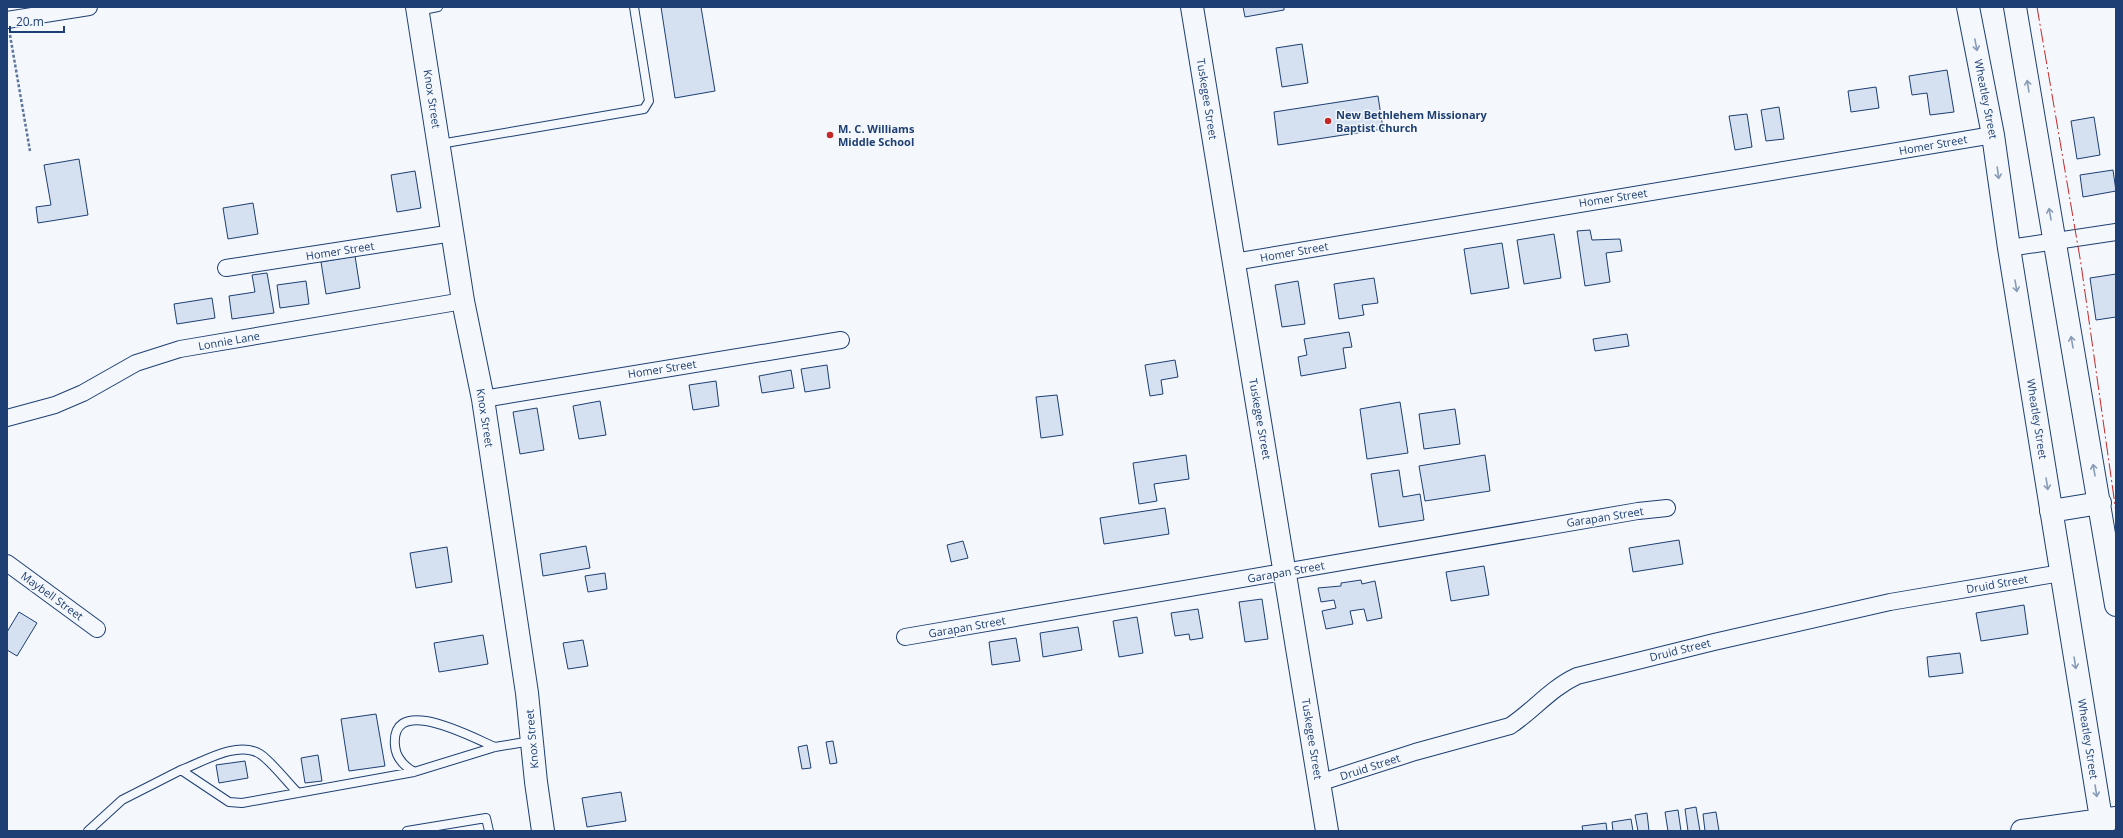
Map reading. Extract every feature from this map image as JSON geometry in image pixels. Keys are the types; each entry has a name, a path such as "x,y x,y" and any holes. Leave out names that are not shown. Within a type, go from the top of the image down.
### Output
{"street":[{"path":"7,20 89,7"},
{"name":"Tuskegee Street","path":"1192,7 1286,572 1327,831"},
{"name":"Wheatley Street","path":"1968,7 1993,135 2009,248 2060,572 2107,823"},
{"path":"2015,7 2100,504 2108,534 2116,605"},
{"name":"Knox Street","path":"424,8 439,144 463,301 483,399 526,686 543,831"},
{"name":"Homer Street","path":"1234,262 1993,135"},
{"path":"2009,248 2116,232"},
{"name":"Homer Street","path":"226,268 453,233"},
{"name":"Lonnie Lane","path":"7,418 55,405 83,393 136,362 180,350 463,301"},
{"name":"Homer Street","path":"483,399 841,340"},
{"path":"2051,511 2100,504"},
{"name":"Garapan Street","path":"905,637 1630,512 1667,508"},
{"name":"Maybell Street","path":"7,564 97,629"},
{"name":"Druid Street","path":"1320,783 1415,752 1510,726 1523,717 1545,696 1562,683 1578,676 1721,640 1890,602 2060,572"},
{"path":"2022,831 2107,823"}],"lane":[{"path":"439,144 644,109 649,101 634,7"},
{"path":"414,772 403,764 397,754 395,746 397,730 406,721 427,721 445,726 495,747"},
{"path":"181,770 229,802 242,803 414,772 495,747 532,741"},
{"path":"88,831 122,800 181,770 228,752 245,749 260,754 298,793"},
{"path":"407,831 486,818 489,831"}],"path":[{"path":"7,20 30,151"}],"building":[{"path":"661,7 701,7 715,91 675,98"},
{"path":"1243,7 1284,7 1284,10 1245,17"},
{"path":"1302,44 1308,83 1282,87 1276,48"},
{"path":"1947,70 1954,112 1930,115 1927,93 1912,95 1909,76"},
{"path":"1876,87 1879,108 1851,112 1848,91"},
{"name":"New Bethlehem Missionary Baptist Church","path":"1378,96 1383,129 1278,145 1274,112"},
{"path":"1779,107 1784,139 1766,141 1761,110"},
{"path":"1747,114 1752,147 1735,150 1729,116"},
{"path":"2094,117 2100,155 2077,159 2071,121"},
{"path":"79,159 88,215 38,223 36,207 51,205 44,165"},
{"path":"2113,170 2116,191 2083,197 2080,175"},
{"path":"415,171 421,208 397,212 391,175"},
{"path":"253,203 258,234 228,239 223,208"},
{"path":"1590,230 1592,240 1620,239 1622,251 1606,253 1610,282 1585,286 1577,231"},
{"path":"1554,234 1561,278 1524,284 1517,240"},
{"path":"1502,243 1509,288 1471,294 1464,249"},
{"path":"355,256 360,288 326,294 321,262"},
{"path":"267,273 274,313 232,319 229,296 255,292 252,275"},
{"path":"2116,274 2116,317 2096,320 2090,278"},
{"path":"1374,278 1378,303 1362,305 1364,315 1339,319 1334,284"},
{"path":"306,281 309,304 280,308 277,285"},
{"path":"1298,281 1305,324 1282,327 1275,285"},
{"path":"212,298 215,318 177,324 174,304"},
{"path":"1349,332 1352,347 1343,348 1346,368 1301,376 1298,357 1307,355 1304,339"},
{"path":"1627,334 1629,346 1595,351 1593,339"},
{"path":"1175,360 1178,377 1161,380 1163,394 1150,396 1145,365"},
{"path":"827,365 830,388 805,392 801,369"},
{"path":"791,370 794,388 762,393 759,376"},
{"path":"716,381 719,406 693,410 689,385"},
{"path":"1057,395 1063,435 1041,438 1036,397"},
{"path":"600,401 606,435 579,439 573,406"},
{"path":"1400,402 1408,453 1367,459 1360,409"},
{"path":"537,408 544,450 520,454 513,412"},
{"path":"1455,409 1460,444 1424,449 1419,414"},
{"path":"1186,455 1189,479 1154,484 1157,501 1139,504 1133,463"},
{"path":"1485,455 1490,491 1425,501 1419,466"},
{"path":"1399,470 1403,497 1420,494 1424,520 1379,527 1371,474"},
{"path":"1165,508 1169,534 1104,544 1100,518"},
{"path":"1679,540 1683,564 1633,572 1629,548"},
{"path":"963,541 968,558 951,562 947,545"},
{"path":"586,546 590,568 543,576 540,554"},
{"path":"447,547 452,582 416,588 410,553"},
{"path":"1484,566 1489,595 1451,601 1446,572"},
{"path":"605,573 607,589 588,592 585,576"},
{"path":"1361,580 1362,584 1375,581 1382,618 1367,621 1364,609 1350,611 1353,624 1326,629 1322,611 1336,608 1334,600 1321,602 1318,588 1341,586 1341,583"},
{"path":"1262,599 1268,639 1245,642 1239,602"},
{"path":"2024,605 2028,634 1981,641 1976,613"},
{"path":"1198,609 1203,638 1190,640 1189,634 1175,636 1171,613"},
{"path":"19,612 37,623 17,656 7,650 7,632"},
{"path":"1137,617 1143,653 1119,657 1113,621"},
{"path":"1078,627 1082,650 1043,657 1040,633"},
{"path":"483,635 488,664 439,672 434,643"},
{"path":"1016,638 1020,661 992,665 989,642"},
{"path":"583,640 588,666 568,669 563,643"},
{"path":"1960,653 1963,673 1929,677 1927,657"},
{"path":"376,714 385,766 349,771 341,719"},
{"path":"833,741 837,763 830,764 826,742"},
{"path":"807,745 811,768 802,769 798,747"},
{"path":"318,755 322,781 305,783 301,758"},
{"path":"245,761 248,778 219,783 216,765"},
{"path":"621,792 626,821 587,827 582,798"},
{"path":"1696,807 1700,831 1688,831 1685,809"},
{"path":"1678,810 1681,831 1668,831 1665,812"},
{"path":"1716,812 1719,831 1705,831 1703,814"},
{"path":"1647,813 1649,831 1638,831 1635,815"},
{"path":"1631,819 1633,831 1613,831 1612,822"},
{"path":"1606,823 1607,831 1583,831 1582,826"}],"power":[{"path":"2037,7 2081,264 2116,512"}],"place":[{"name":"New Bethlehem Missionary Baptist Church","path":"1328,121"},
{"name":"M. C. Williams Middle School","path":"830,135"}]}
